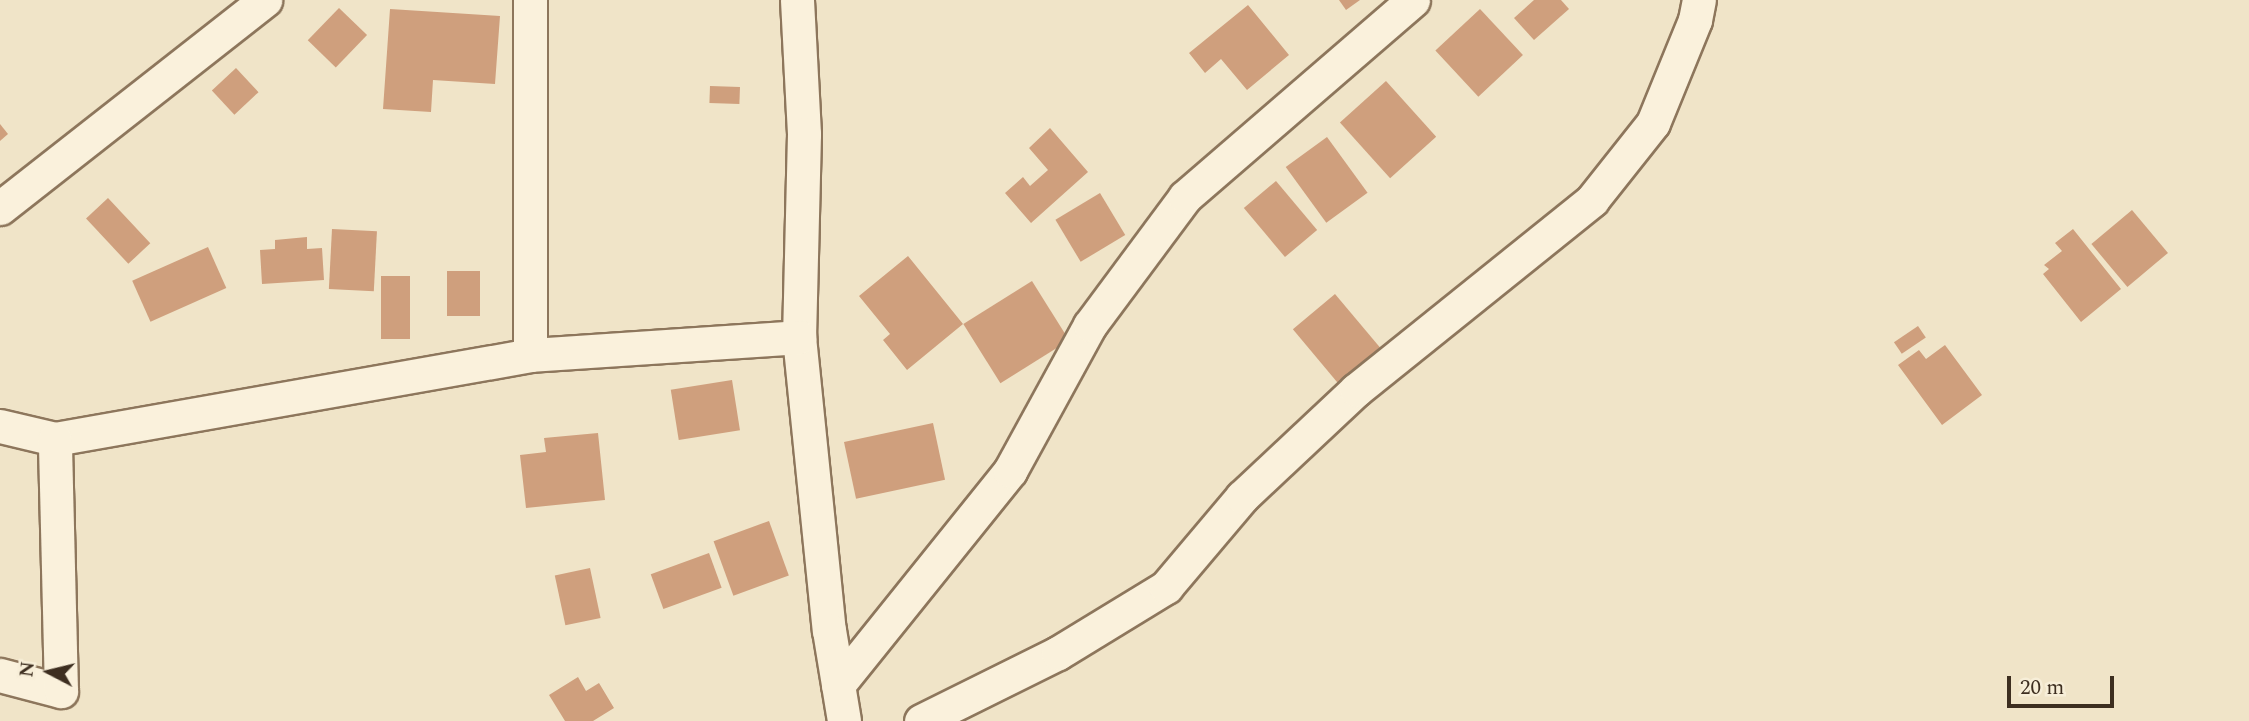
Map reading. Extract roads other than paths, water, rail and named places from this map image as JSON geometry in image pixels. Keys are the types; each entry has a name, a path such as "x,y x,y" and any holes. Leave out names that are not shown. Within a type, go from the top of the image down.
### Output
{"street":[{"path":"0,208 265,0"},
{"path":"530,0 530,355"},
{"path":"797,0 804,134 799,337 829,630 844,721"},
{"path":"838,685 1010,471 1090,325 1185,197 1413,0"},
{"path":"921,721 1058,653 1166,587 1242,497 1356,390 1592,200 1653,123 1697,10 1723,0"},
{"path":"0,426 55,439 530,355 799,337"},
{"path":"0,675 61,691 55,439"}]}
